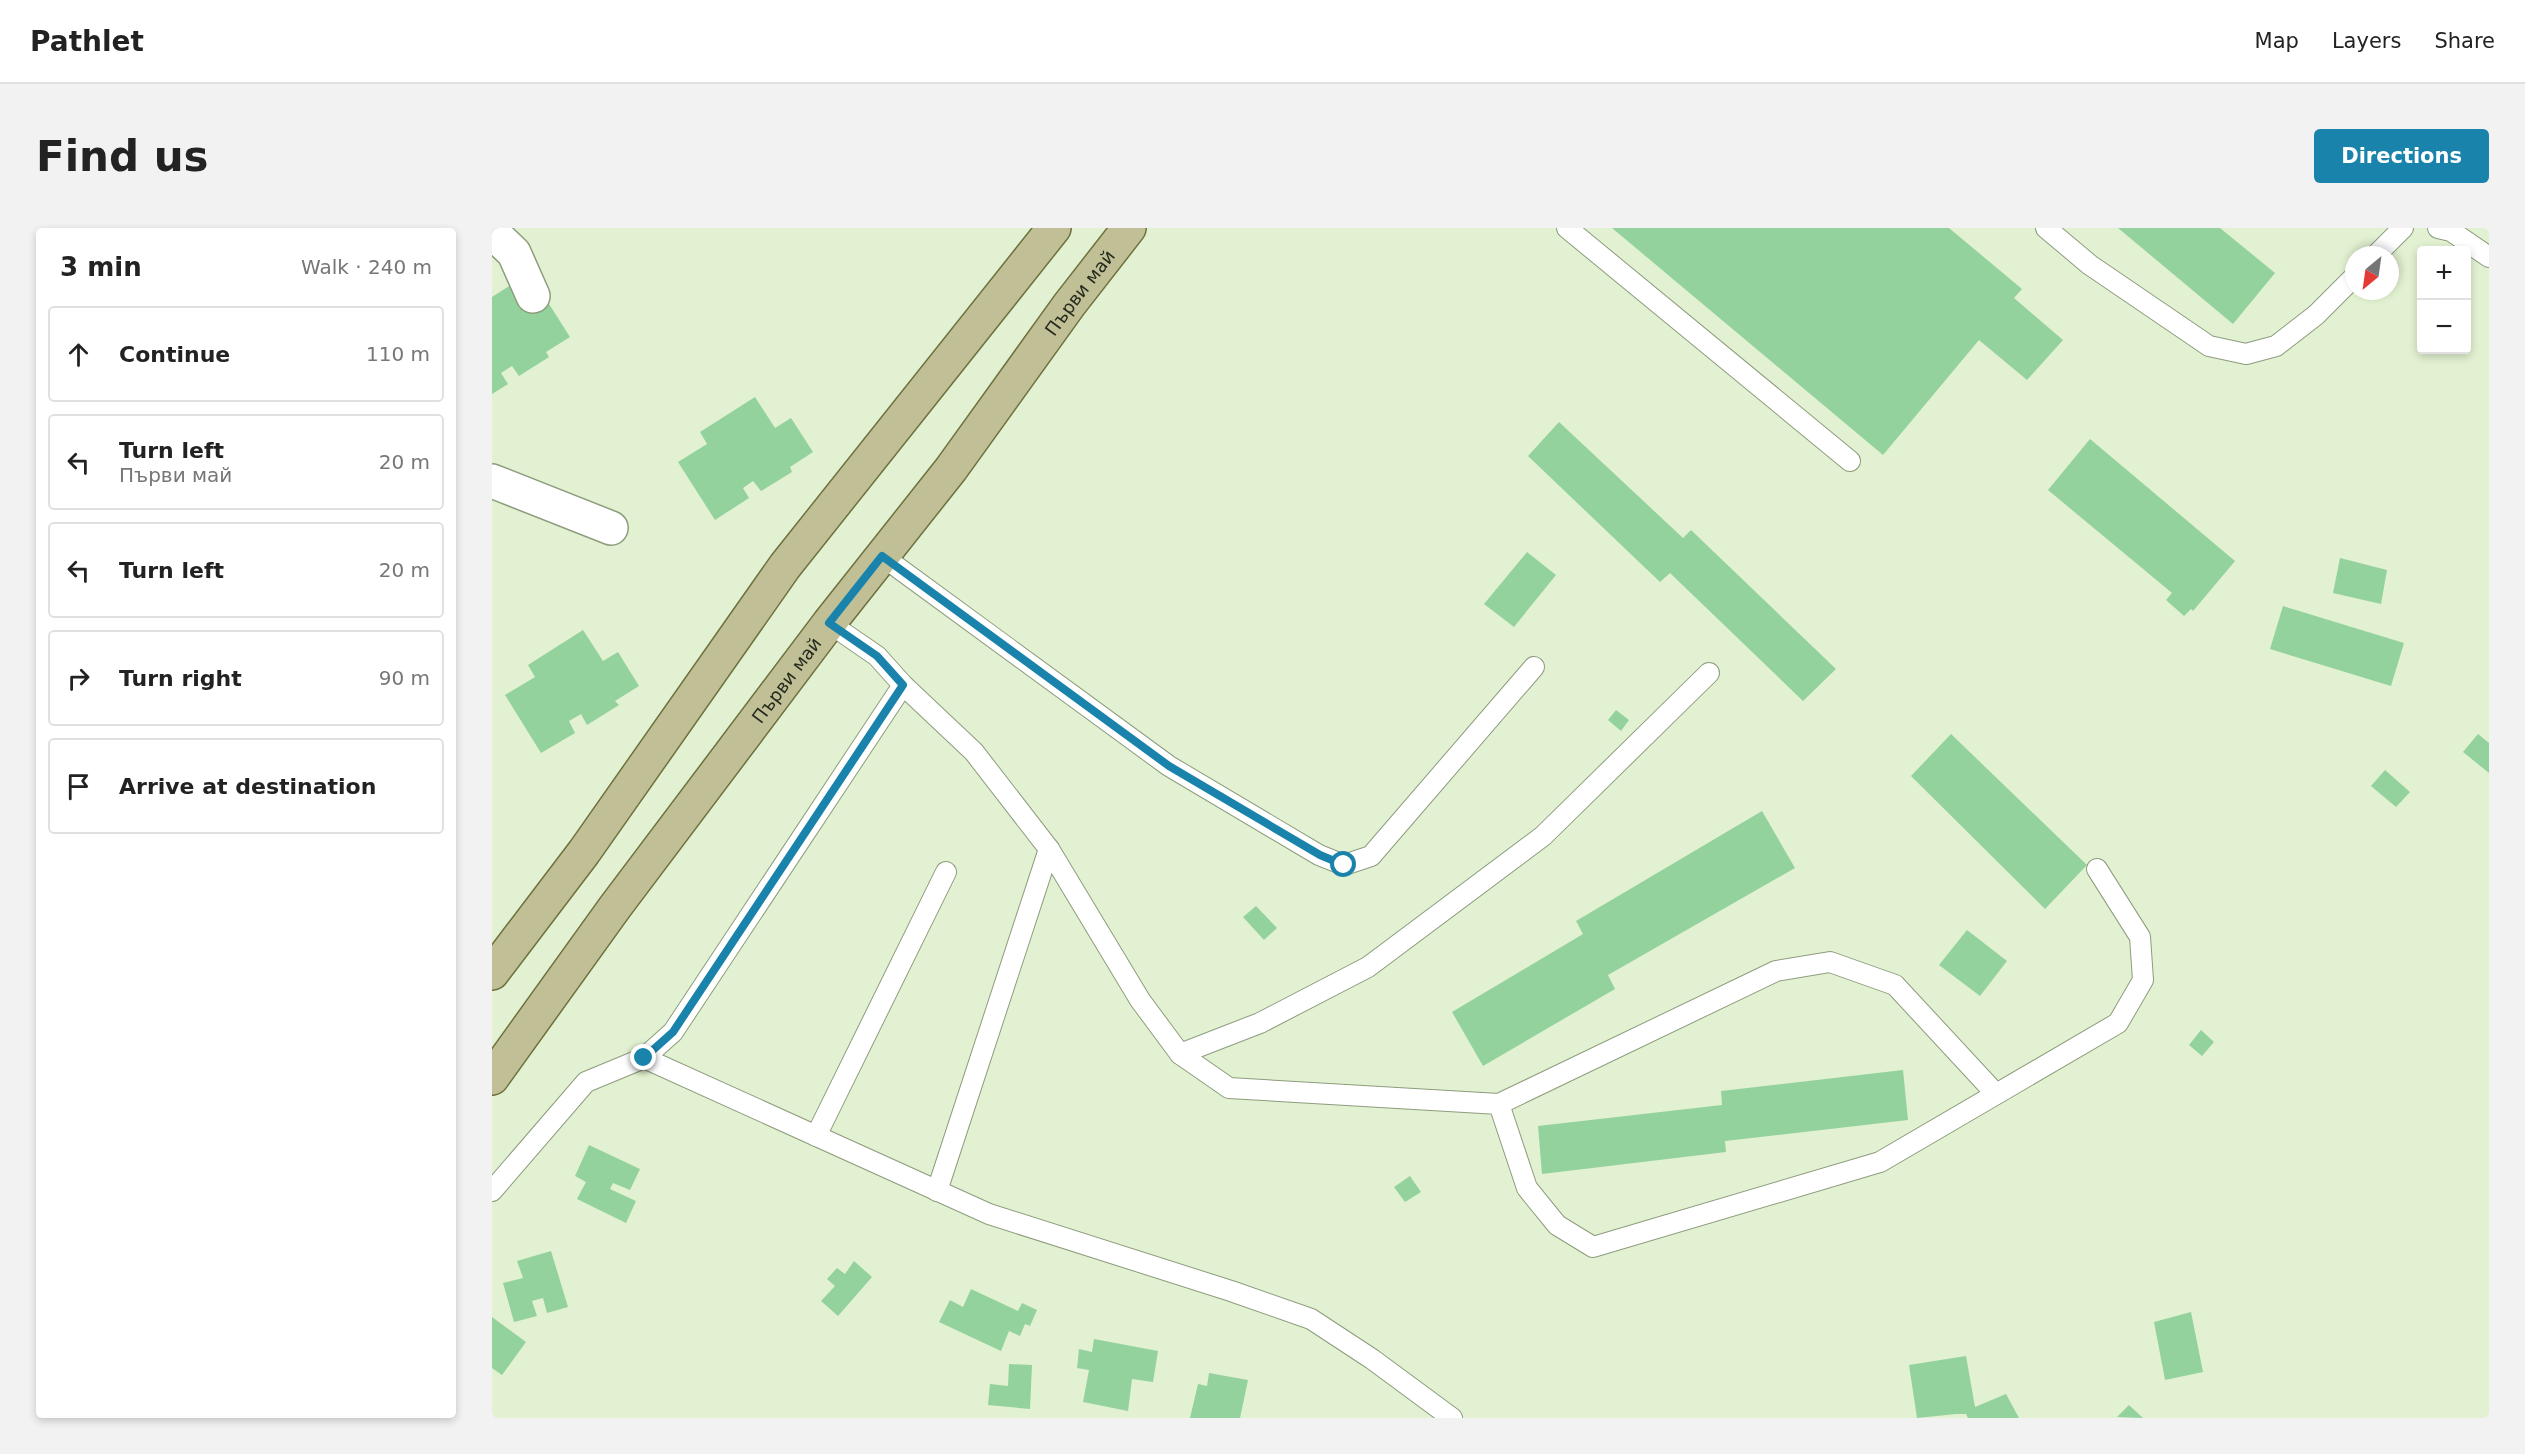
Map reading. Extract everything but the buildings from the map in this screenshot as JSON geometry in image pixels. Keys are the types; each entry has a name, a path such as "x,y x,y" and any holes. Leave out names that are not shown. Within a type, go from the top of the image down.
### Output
{"main road":[{"path":"492,973 584,852 785,566 1054,228"},
{"name":"Първи май","path":"492,1078 615,907 829,623 951,469 1069,305 1129,228"}],"street":[{"path":"492,232 514,253 533,296"},
{"path":"492,481 611,528"}],"lane":[{"path":"1567,228 1850,461"},
{"path":"2046,228 2090,265 2209,346 2246,354 2276,346 2316,315 2345,286"},
{"path":"2385,246 2403,228"},
{"path":"2438,228 2451,231 2489,257"},
{"path":"882,556 1169,766 1320,855 1344,865 1371,856 1534,667"},
{"path":"829,623 877,656 903,685 974,752 1048,849 1140,1000 1180,1054 1229,1088 1499,1104 1776,971 1830,962 1895,985 1996,1094"},
{"path":"1180,1054 1260,1023 1368,967 1543,836 1709,674"},
{"path":"492,1191 586,1082 644,1058 673,1032 903,685"},
{"path":"937,1191 1048,849"},
{"path":"1499,1104 1527,1188 1557,1225 1593,1247 1880,1162 2118,1023 2142,980 2140,937 2097,869"},
{"path":"816,1136 946,872"},
{"path":"644,1058 989,1214 1220,1287 1311,1319 1372,1359 1452,1418"}],"route":[{"path":"644,1058 673,1032 903,685 877,656 829,623 882,556 1169,766 1320,855 1344,865"}]}
